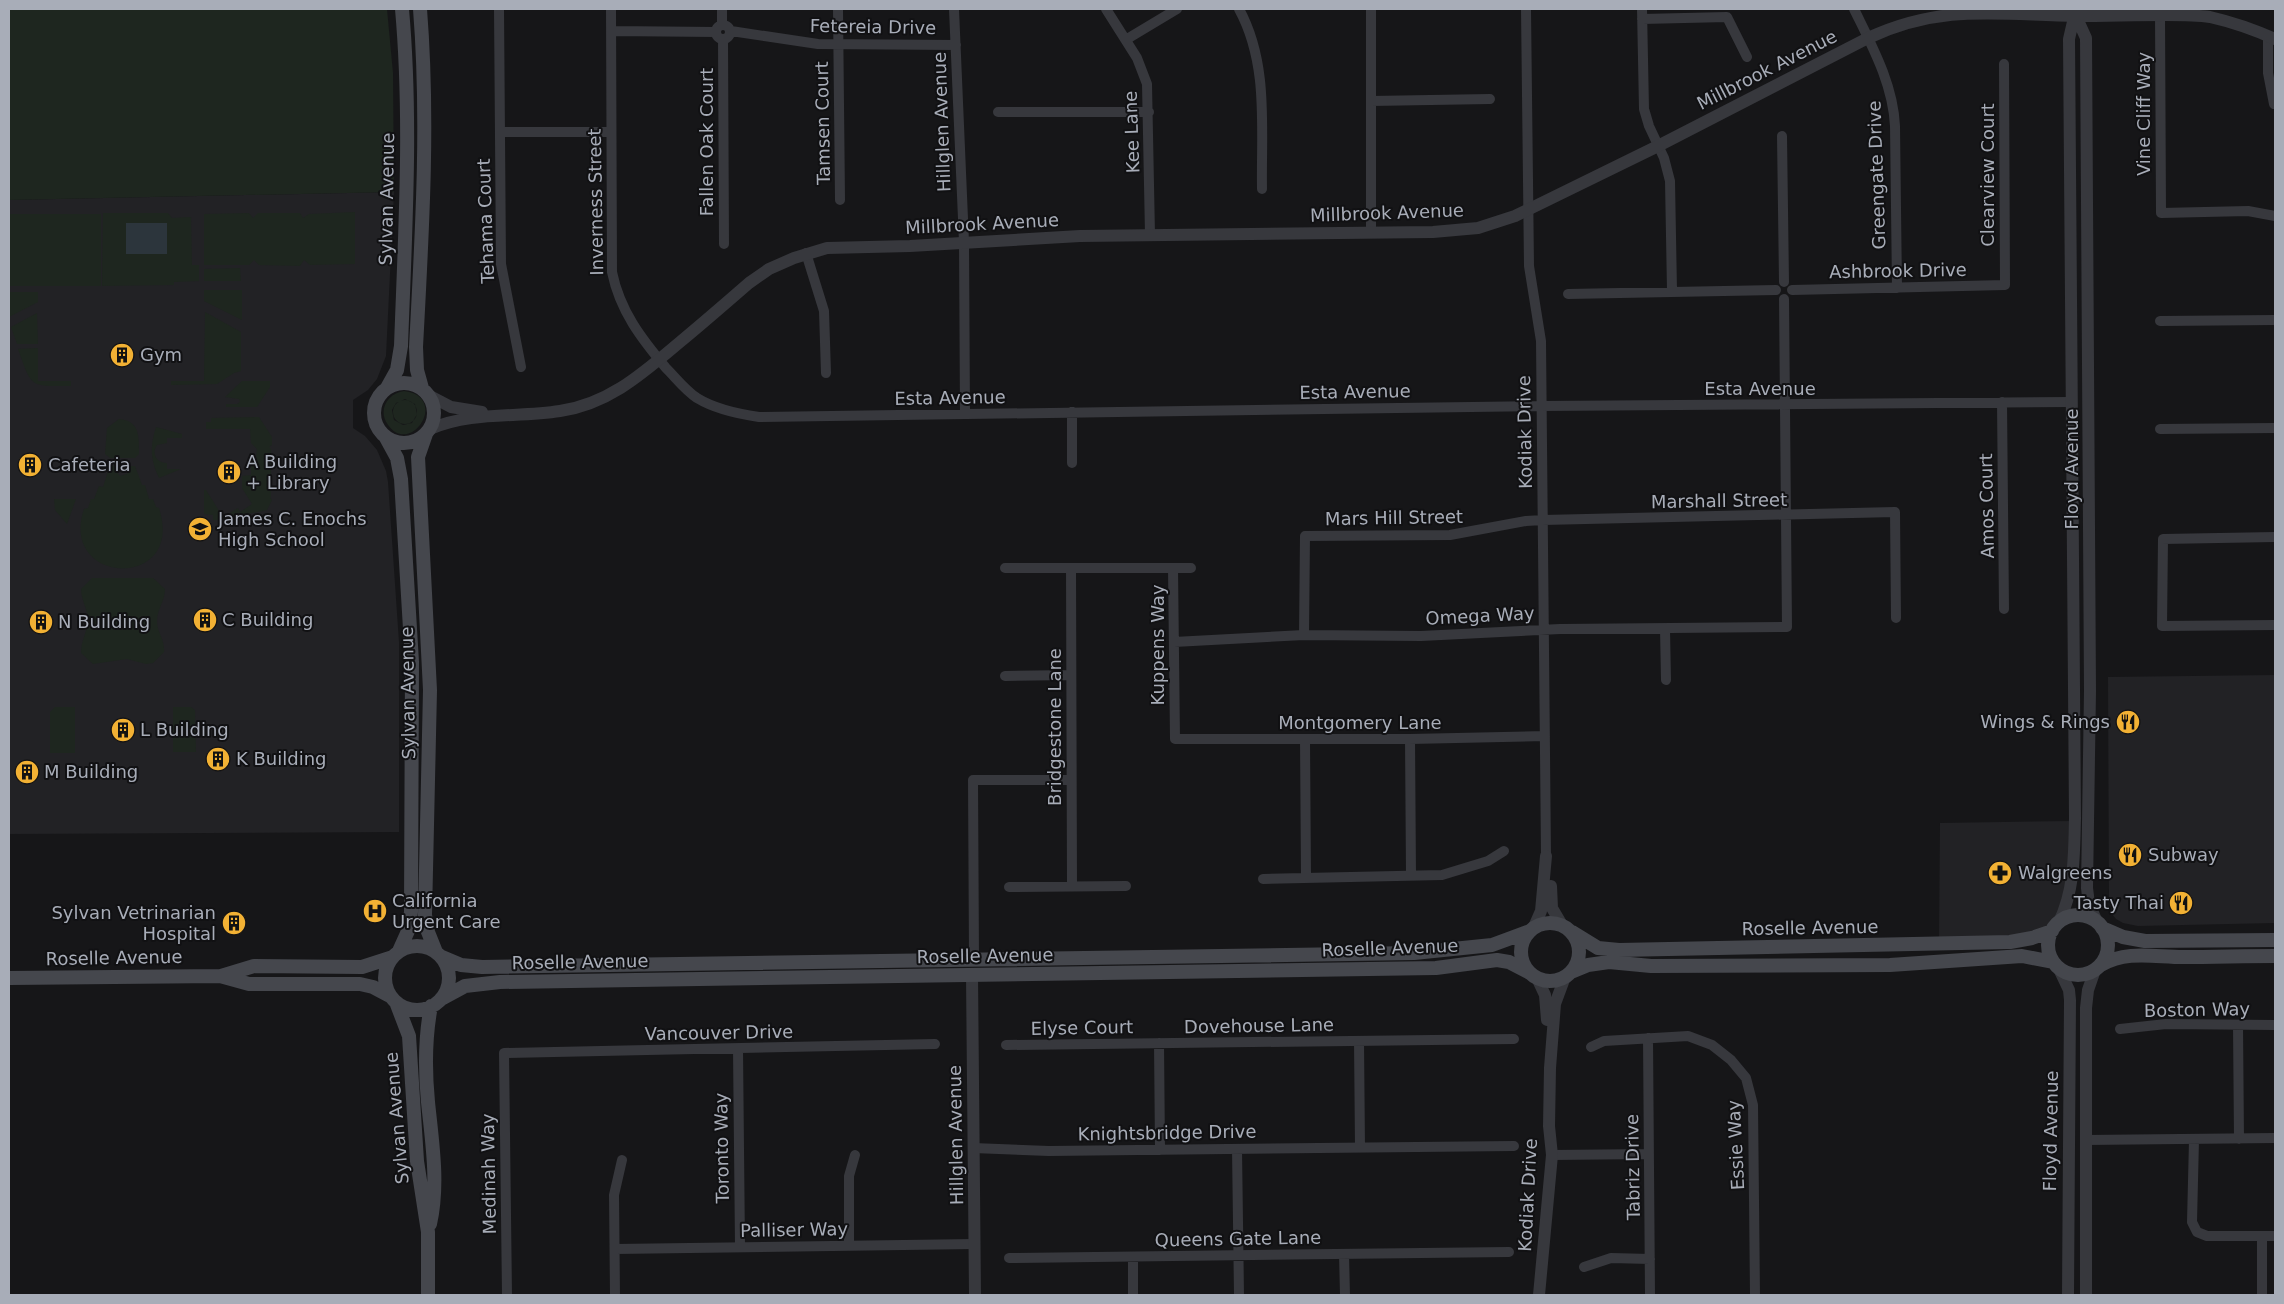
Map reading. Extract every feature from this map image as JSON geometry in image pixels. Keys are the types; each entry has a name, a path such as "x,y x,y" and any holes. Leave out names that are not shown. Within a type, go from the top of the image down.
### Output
{"main road":[{"name":"Sylvan Avenue","path":"387,388 396,370 401,346 408,162 402,9"},
{"name":"Sylvan Avenue","path":"420,9 424,88 425,172 416,347 417,370 425,392"},
{"path":"405,382 425,392 432,402 434,413 428,431 416,441 406,443 392,441 385,436 377,426 374,414 376,401 387,388 405,382"},
{"name":"Sylvan Avenue","path":"428,431 418,457 430,690 425,914 428,932 439,955"},
{"name":"Sylvan Avenue","path":"385,436 397,458 401,479 412,662 411,912 408,931 396,954"},
{"path":"2275,940 2145,941 2123,938 2080,916 2067,918 2055,926 2048,947 2056,966 2074,975 2084,975 2115,958 2126,955 2183,957 2275,956"},
{"path":"1549,923 1567,929 1577,940 1579,952 1577,963 1568,974 1550,981 1534,975 1524,964 1521,954 1522,943 1532,929 1549,923"},
{"path":"2098,967 2107,947 2099,925"},
{"name":"Roselle Avenue","path":"1567,929 1598,948 1619,950 2010,942 2032,938 2055,926"},
{"name":"Roselle Avenue","path":"439,955 461,965 482,967 1414,953 1492,946 1532,929"},
{"path":"417,946 426,947 439,955 448,969 449,979 447,989 436,1002 423,1009 411,1009 393,999 386,985 385,975 396,954 417,946"},
{"name":"Roselle Avenue","path":"9,978 220,976 254,966 362,967 396,954"},
{"name":"Roselle Avenue","path":"1568,974 1588,964 1609,962 1651,966 1890,965 2022,956 2056,966"},
{"path":"972,975 973,971 980,967 1037,965 1060,958"},
{"name":"Roselle Avenue","path":"436,1002 465,986 500,982 1436,968 1497,960 1509,962 1534,975"},
{"name":"Roselle Avenue","path":"220,976 249,984 360,984 373,987 393,999"},
{"name":"Sylvan Avenue","path":"393,999 409,1036 417,1161 428,1232 428,1295"},
{"name":"Sylvan Avenue","path":"428,1232 434,1204 427,1033 436,1002"}],"street":[{"name":"Tehama Court","path":"499,9 501,264 521,367"},
{"name":"Inverness Street","path":"611,9 614,281 628,318 659,360"},
{"name":"Fallen Oak Court","path":"722,9 724,244"},
{"name":"Tamsen Court","path":"838,9 840,200"},
{"name":"Hillglen Avenue","path":"954,9 964,242 965,414"},
{"name":"Kee Lane","path":"1106,9 1127,39 1144,74 1148,89 1150,235"},
{"path":"1127,39 1177,9"},
{"path":"1239,9 1254,43 1260,71 1262,189"},
{"path":"1371,9 1371,232"},
{"name":"Kodiak Drive","path":"1526,9 1529,266 1542,341 1545,630 1546,856 1541,911 1532,929"},
{"name":"Greengate Drive","path":"1854,9 1887,81 1895,114 1897,288"},
{"name":"Millbrook Avenue","path":"428,431 454,420 499,414 560,412 597,402 635,380 749,283 775,266 827,248 1080,236 1465,230 1496,223 1528,209 1658,146 1868,38 1907,22 1954,14 2076,11 2160,15 2210,13 2272,37"},
{"name":"Floyd Avenue","path":"2055,926 2068,902 2072,886 2075,818 2069,39 2076,11"},
{"name":"Floyd Avenue","path":"2076,11 2086,38 2090,691 2088,897 2099,925"},
{"path":"1672,292 1670,181 1644,109 1642,14 1727,18 1747,57"},
{"name":"Vine Cliff Way","path":"2160,15 2161,213 2248,211 2275,216"},
{"name":"Fetereia Drive","path":"611,31 723,32 798,42 839,45 956,45"},
{"path":"2272,37 2268,73 2274,104"},
{"name":"Clearview Court","path":"2004,64 2004,285"},
{"path":"1371,101 1490,100"},
{"path":"998,112 1149,112"},
{"path":"500,132 611,132"},
{"path":"1782,136 1784,282"},
{"path":"806,254 824,312 826,373"},
{"path":"1776,290 1778,285 1784,282 1790,284 1792,290 1790,296 1784,299"},
{"name":"Ashbrook Drive","path":"1792,290 2004,285"},
{"path":"1568,294 1776,290"},
{"path":"1776,290 1778,295 1784,299"},
{"path":"1784,299 1786,516"},
{"path":"2160,321 2275,320"},
{"name":"Esta Avenue","path":"659,360 690,393 698,398 713,406 744,415 759,417 1542,406 2071,402"},
{"name":"Millbrook Avenue","path":"425,392 451,407 499,414"},
{"name":"Amos Court","path":"2002,402 2004,609"},
{"path":"1072,412 1072,462"},
{"path":"2160,429 2275,428"},
{"name":"Marshall Street","path":"1543,520 1786,516 1895,512 1896,618"},
{"name":"Omega Way","path":"1174,642 1304,635 1429,636 1545,630 1787,627 1786,516"},
{"name":"Mars Hill Street","path":"1304,635 1305,536 1450,535 1526,521 1543,520"},
{"path":"2275,537 2163,539 2162,626 2275,625"},
{"path":"1005,568 1173,568"},
{"name":"Bridgestone Lane","path":"1071,568 1072,886"},
{"name":"Kuppens Way","path":"1174,739 1173,568 1191,568"},
{"path":"2074,605 2080,609 2081,691 2090,691"},
{"path":"1665,629 1666,680"},
{"path":"1005,676 1071,675"},
{"name":"Montgomery Lane","path":"1174,739 1410,739 1545,736"},
{"path":"1305,739 1306,877"},
{"path":"1410,739 1411,875"},
{"path":"2074,754 2084,754 2084,810 2089,818"},
{"path":"974,959 973,780 1071,780"},
{"path":"1263,879 1411,875 1442,876 1466,870 1488,861 1504,851"},
{"name":"Kodiak Drive","path":"1546,856 1550,873 1552,908 1567,929"},
{"path":"1009,887 1126,886"},
{"name":"Floyd Avenue","path":"2056,966 2070,995 2068,1295"},
{"name":"Floyd Avenue","path":"2086,1295 2086,1008 2088,990 2098,967"},
{"name":"Kodiak Drive","path":"1539,1295 1552,1155 1549,1126 1550,1068 1556,998 1568,974"},
{"name":"Hillglen Avenue","path":"972,975 975,1295"},
{"name":"Kodiak Drive","path":"1534,975 1545,995 1550,1068"},
{"name":"Boston Way","path":"2120,1029 2166,1024 2275,1024"},
{"path":"2238,1025 2239,1139"},
{"name":"Essie Way","path":"1591,1047 1604,1041 1688,1036 1712,1045 1731,1060 1746,1078 1753,1105 1755,1295"},
{"name":"Tabriz Drive","path":"1648,1038 1650,1295"},
{"name":"Dovehouse Lane","path":"1159,1043 1514,1039"},
{"path":"1359,1041 1360,1148"},
{"path":"1159,1043 1160,1150"},
{"name":"Elyse Court","path":"1006,1045 1159,1043"},
{"name":"Vancouver Drive","path":"504,1053 935,1044"},
{"name":"Toronto Way","path":"738,1049 740,1247"},
{"name":"Medinah Way","path":"504,1053 507,1295"},
{"path":"2086,1140 2275,1138"},
{"path":"2194,1140 2192,1222 2197,1232 2206,1236 2275,1236"},
{"name":"Knightsbridge Drive","path":"973,1148 1049,1151 1514,1146"},
{"path":"1237,1149 1239,1295"},
{"path":"1552,1155 1649,1154"},
{"path":"849,1246 849,1176 854,1155"},
{"path":"615,1295 614,1195 622,1160"},
{"path":"2262,1236 2262,1295"},
{"name":"Palliser Way","path":"614,1249 974,1244"},
{"name":"Queens Gate Lane","path":"1009,1258 1509,1252"},
{"path":"1344,1254 1345,1295"},
{"path":"1133,1257 1133,1295"},
{"path":"1584,1266 1611,1258 1650,1259"}],"shaded area":[{"path":"9,9 387,9 393,73 394,192 9,200"},
{"name":"James C. Enochs High School","path":"394,192 386,356 377,379 368,390 353,400 353,428 365,436 377,450 386,471 388,482 399,642 399,832 9,834 9,200"},
{"path":"355,212 355,264 310,265 304,260 300,266 259,265 254,260 249,265 204,265 204,214 249,213 253,218 258,213 300,213 303,218 309,214"},
{"path":"103,213 168,213 172,218 191,217 192,265 199,265 199,281 174,282 174,285 102,286"},
{"path":"9,214 101,214 101,286 9,286"},
{"path":"126,223 167,223 167,254 126,254"},
{"path":"240,268 241,281 204,281 204,269"},
{"path":"204,290 242,290 242,320 204,301"},
{"path":"9,292 38,292 38,302 9,317"},
{"path":"205,312 241,332 241,371 234,373 217,384 171,385 171,381 204,381"},
{"path":"37,313 38,344 17,344 11,327"},
{"path":"38,348 38,381 71,381 71,386 39,385 30,378 18,349"},
{"path":"242,381 270,381 270,387 257,407 226,407 226,404 237,404 240,402 239,399 225,397"},
{"path":"404,391 417,395 424,403 425,413 422,422 415,430 407,434 397,433 388,425 385,419 384,408 386,403 398,392","holes":["405,399 415,404 417,414 412,423 403,425 394,420 392,410 396,403"]},
{"path":"405,400 413,404 417,412 413,420 405,424 397,420 393,412 397,404"},
{"path":"259,417 272,437 272,445 269,447 271,449 270,497 272,500 267,510 238,516 239,520 213,520 213,515 204,514 204,490 206,490 223,517 238,508 240,512 252,504 242,488 242,476 251,475 251,464 256,457 257,449 251,443 250,429 206,429 206,422 211,422 211,418"},
{"path":"119,419 131,423 137,430 139,454 135,458 110,458 105,454 107,428"},
{"path":"156,427 182,434 182,438 167,438 167,443 157,445 155,448 156,457 163,463 167,463 167,469 181,469 159,478 152,452"},
{"path":"110,465 115,466 115,470 120,476 127,474 129,466 135,466 142,485 145,485 149,499 153,499 156,507 159,508 162,535 155,554 140,565 122,568 103,564 89,553 81,534 84,509 88,508 91,499 94,499 99,486 103,487"},
{"path":"54,499 76,499 67,524 55,510"},
{"path":"92,578 153,578 165,589 157,621 164,652 153,663 146,664 127,659 93,664 81,653 88,621 81,589"},
{"path":"2275,675 2275,923 2138,926 2123,923 2116,919 2112,914 2109,902 2108,677"},
{"path":"55,707 75,707 75,753 50,753 50,712"},
{"path":"173,707 191,707 195,710 196,752 173,752"},
{"path":"2072,821 2068,884 2061,911 2039,933 1939,942 1940,823"}],"place":[{"name":"Gym","path":"122,355"},
{"name":"Cafeteria","path":"30,465"},
{"name":"A Building + Library","path":"229,472"},
{"name":"James C. Enochs High School","path":"200,529"},
{"name":"C Building","path":"205,620"},
{"name":"N Building","path":"41,622"},
{"name":"Wings & Rings","path":"2128,722"},
{"name":"L Building","path":"123,730"},
{"name":"K Building","path":"218,759"},
{"name":"M Building","path":"27,772"},
{"name":"Subway","path":"2130,855"},
{"name":"Walgreens","path":"2000,873"},
{"name":"Tasty Thai","path":"2181,903"},
{"name":"California Urgent Care","path":"375,911"},
{"name":"Sylvan Vetrinarian Hospital","path":"234,923"}]}
